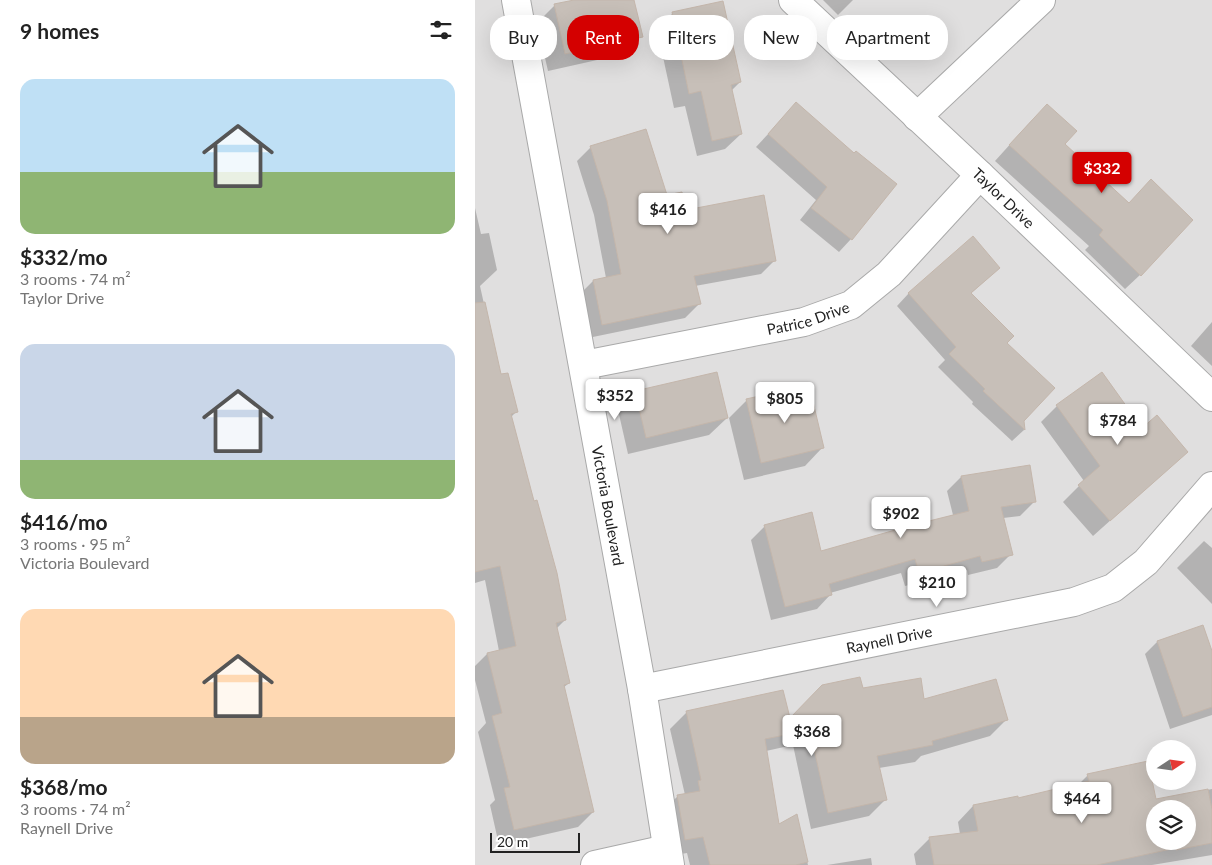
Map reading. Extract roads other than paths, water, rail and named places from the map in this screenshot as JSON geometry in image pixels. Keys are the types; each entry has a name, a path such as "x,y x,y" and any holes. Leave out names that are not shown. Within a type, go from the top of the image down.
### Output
{"street":[{"name":"Victoria Boulevard","path":"516,0 642,689 669,857"},
{"name":"Taylor Drive","path":"793,0 980,175 1212,397"},
{"path":"917,117 1041,0"},
{"name":"Patrice Drive","path":"584,365 804,322 851,305 889,274 980,175"},
{"name":"Raynell Drive","path":"642,689 1074,602 1113,588 1146,562 1212,486"},
{"path":"595,865 669,857"}]}
